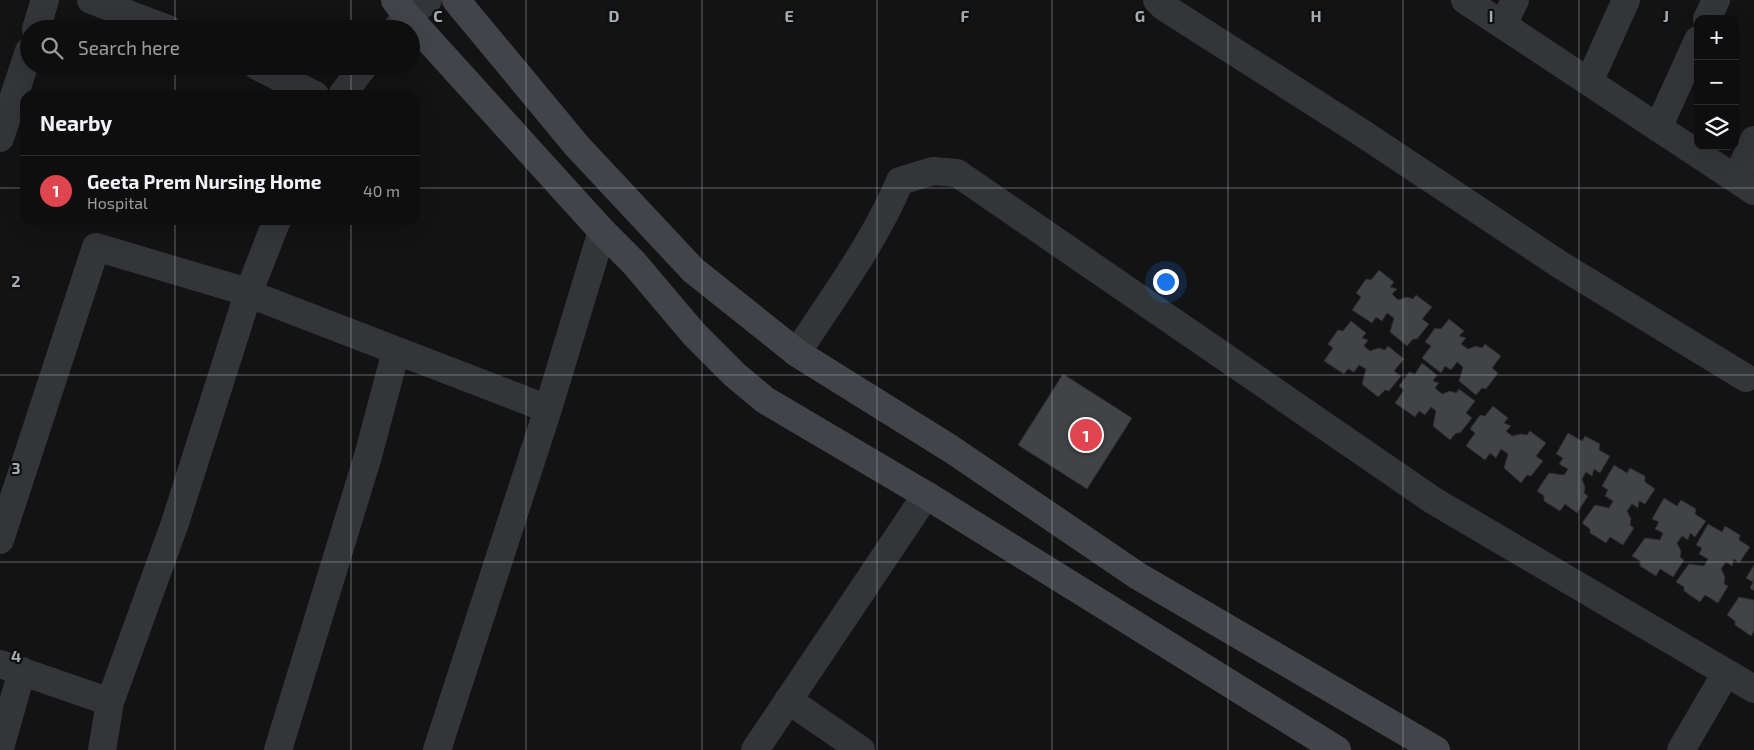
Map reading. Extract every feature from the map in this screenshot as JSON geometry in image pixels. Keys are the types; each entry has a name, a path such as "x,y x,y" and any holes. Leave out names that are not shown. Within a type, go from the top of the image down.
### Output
{"street":[{"path":"39,20 45,0"},
{"path":"91,0 144,20"},
{"path":"456,0 577,146 694,270 797,353 951,449 1138,576 1436,750"},
{"path":"1157,0 1559,264 1751,374"},
{"path":"1465,0 1745,185 1754,140"},
{"path":"1503,25 1515,0"},
{"path":"1589,82 1626,0"},
{"path":"1709,15 1716,0"},
{"path":"420,26 602,231 634,263 694,334 735,375 765,400 926,495 1336,750"},
{"path":"1658,128 1694,49"},
{"path":"0,138 21,75"},
{"path":"275,75 305,90"},
{"path":"346,90 357,75"},
{"path":"797,353 869,243 892,201 900,180 933,171 957,173 1434,500 1754,689"},
{"path":"102,750 110,702 175,523 248,294 275,225"},
{"path":"437,750 548,409 602,231"},
{"path":"0,540 96,247 234,288 548,409"},
{"path":"278,750 368,456 396,351"},
{"path":"755,750 926,495"},
{"path":"0,748 11,668 110,702"},
{"path":"1682,750 1726,673"},
{"path":"788,700 861,750"}],"building":[{"path":"1379,270 1394,282 1390,287 1397,289 1392,294 1398,300 1407,297 1413,299 1416,295 1432,307 1422,319 1429,324 1417,339 1413,339 1407,346 1390,332 1394,318 1387,313 1382,321 1376,317 1372,323 1352,310 1361,297 1356,293 1366,279 1371,280"},
{"path":"1449,319 1464,331 1459,336 1466,338 1461,344 1468,349 1476,346 1482,348 1485,344 1501,356 1492,368 1498,373 1486,389 1482,388 1476,395 1459,381 1463,367 1457,362 1451,370 1445,366 1441,373 1422,358 1431,346 1425,342 1435,328 1441,329"},
{"path":"1351,321 1366,333 1362,338 1368,340 1364,346 1370,351 1379,348 1385,350 1388,346 1404,359 1394,371 1401,376 1389,391 1385,390 1378,397 1362,384 1366,369 1359,365 1354,372 1348,369 1344,374 1324,361 1333,348 1328,344 1338,330 1343,331"},
{"path":"1422,363 1437,375 1433,381 1439,383 1435,388 1442,394 1450,391 1456,393 1459,389 1475,401 1466,413 1472,418 1460,433 1456,433 1450,440 1433,426 1436,411 1431,407 1425,415 1419,411 1415,417 1395,403 1404,390 1399,386 1409,372 1415,374"},
{"path":"1063,374 1132,418 1087,489 1018,445"},
{"path":"1493,406 1508,418 1504,423 1511,426 1506,431 1512,436 1527,435 1530,431 1546,443 1536,456 1543,461 1531,476 1527,475 1521,483 1504,468 1508,454 1501,449 1496,458 1490,453 1485,460 1466,446 1475,433 1470,429 1480,415 1485,416"},
{"path":"1568,433 1582,441 1585,436 1600,444 1599,450 1610,456 1600,473 1594,469 1592,476 1586,472 1582,479 1585,487 1584,493 1588,496 1577,513 1565,504 1560,511 1544,501 1544,496 1537,491 1549,473 1564,475 1568,469 1559,464 1563,458 1556,454"},
{"path":"1614,465 1627,473 1630,468 1645,476 1645,482 1655,489 1645,504 1639,501 1638,508 1632,504 1627,511 1631,519 1630,525 1634,528 1623,545 1610,537 1606,543 1590,533 1590,529 1582,523 1595,505 1609,508 1613,501 1605,496 1608,490 1602,486"},
{"path":"1664,498 1677,506 1681,500 1696,509 1695,514 1706,521 1695,537 1690,533 1688,540 1682,536 1677,543 1681,551 1680,557 1684,560 1673,577 1660,569 1656,576 1640,566 1640,561 1632,556 1645,538 1660,540 1663,533 1655,529 1659,522 1652,519"},
{"path":"1708,524 1722,532 1725,526 1740,535 1739,540 1750,547 1739,563 1734,559 1732,566 1726,562 1721,569 1725,577 1724,584 1728,586 1718,603 1705,595 1700,602 1684,591 1684,587 1676,582 1689,564 1704,566 1708,559 1699,554 1702,548 1696,545"},
{"path":"1754,565 1754,591 1750,588 1753,582 1746,578"},
{"path":"1739,597 1754,600 1754,631 1751,636 1735,625 1735,621 1727,615"}],"place":[{"name":"Geeta Prem Nursing Home","path":"1086,435"}]}
